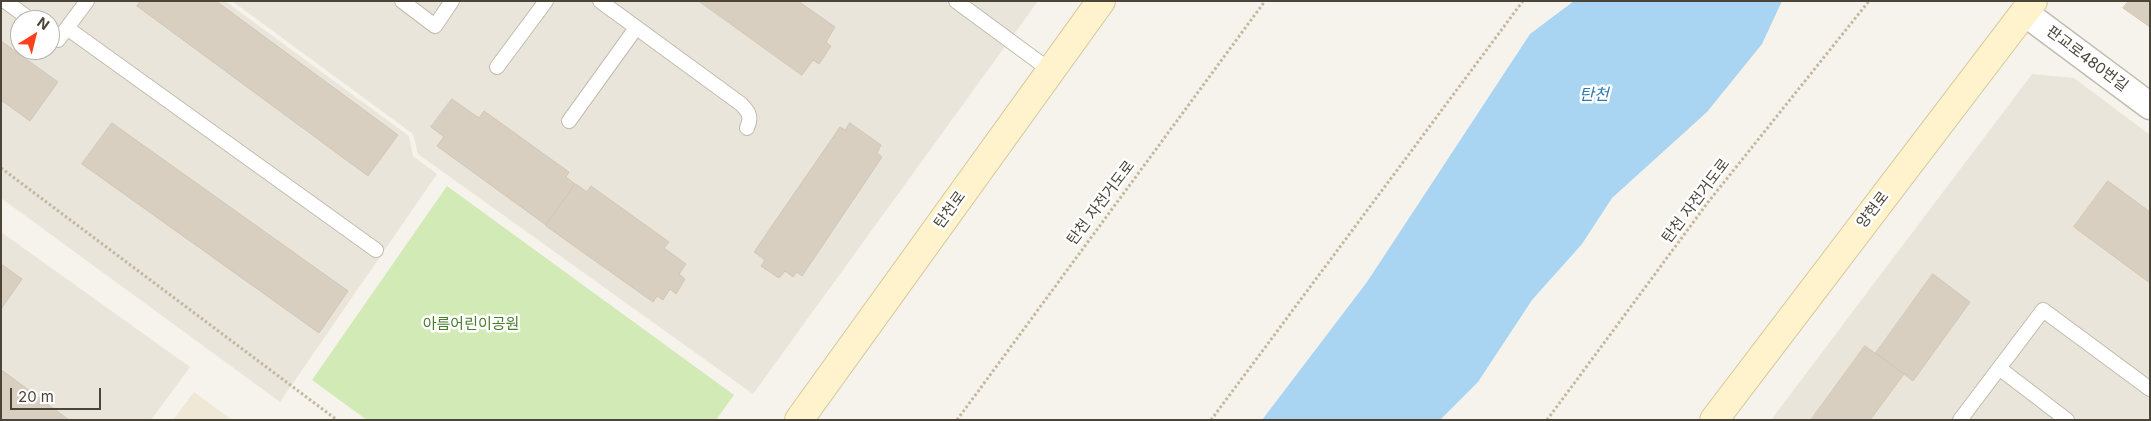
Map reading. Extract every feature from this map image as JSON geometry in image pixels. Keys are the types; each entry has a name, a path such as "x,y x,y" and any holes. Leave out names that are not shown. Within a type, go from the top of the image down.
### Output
{"main road":[{"name":"탄천로","path":"799,420 1101,1"},
{"name":"양현로","path":"1714,420 2029,7"}],"street":[{"name":"판교로480번길","path":"2029,7 2150,106"}],"lane":[{"path":"5,1 17,10"},
{"path":"60,38 87,1"},
{"path":"402,1 435,26 452,1"},
{"path":"497,67 546,1"},
{"path":"600,1 748,111 751,120 747,128"},
{"path":"956,1 1051,71"},
{"path":"68,28 376,250"},
{"path":"569,120 636,28"},
{"path":"1960,420 2043,310 2150,389"},
{"path":"2000,368 2067,420"}],"path":[{"name":"탄천 자전거도로","path":"956,420 1265,1"},
{"path":"1211,420 1523,1"},
{"name":"탄천 자전거도로","path":"1547,420 1709,201 1869,1"},
{"path":"1,168 337,420"}],"shaded area":[{"path":"1,1 225,1 409,136 413,156 437,174 280,402 1,198"},
{"path":"232,1 1038,1 753,394 418,154 413,134"},
{"path":"2032,74 2074,78 2150,135 2150,420 1771,420"},
{"path":"1,232 190,367 151,420 1,420"},
{"path":"194,392 232,420 173,420"}],"green space":[{"name":"아름어린이공원","path":"447,186 734,395 716,420 367,420 312,380"}],"water":[{"name":"탄천","path":"1574,1 1782,1 1762,44 1707,112 1612,198 1582,244 1532,300 1478,382 1440,420 1262,420 1367,282 1530,34"}],"building":[{"path":"141,1 216,1 398,135 368,176 137,6"},
{"path":"699,1 798,1 835,27 826,42 831,46 819,64 813,60 802,75"},
{"path":"2129,1 2150,1 2150,27 2123,8"},
{"path":"1,41 10,47 10,60 27,60 58,82 30,121 1,100"},
{"path":"452,99 479,118 484,111 569,172 566,177 575,184 546,225 437,146 444,137 431,127"},
{"path":"112,123 348,291 319,333 82,164"},
{"path":"850,123 881,145 877,153 882,157 802,276 797,272 793,277 785,271 779,278 761,266 765,260 754,252 840,127 845,130"},
{"path":"2108,181 2150,212 2150,283 2074,227"},
{"path":"576,184 587,192 591,186 669,242 664,248 686,264 679,274 685,279 676,294 670,289 663,300 657,296 653,302 546,226"},
{"path":"1,264 22,279 1,309"},
{"path":"1933,274 1970,302 1913,381 1876,353"},
{"path":"1865,346 1904,374 1870,420 1811,420"},
{"path":"3,371 69,420 1,420 1,374"}]}
